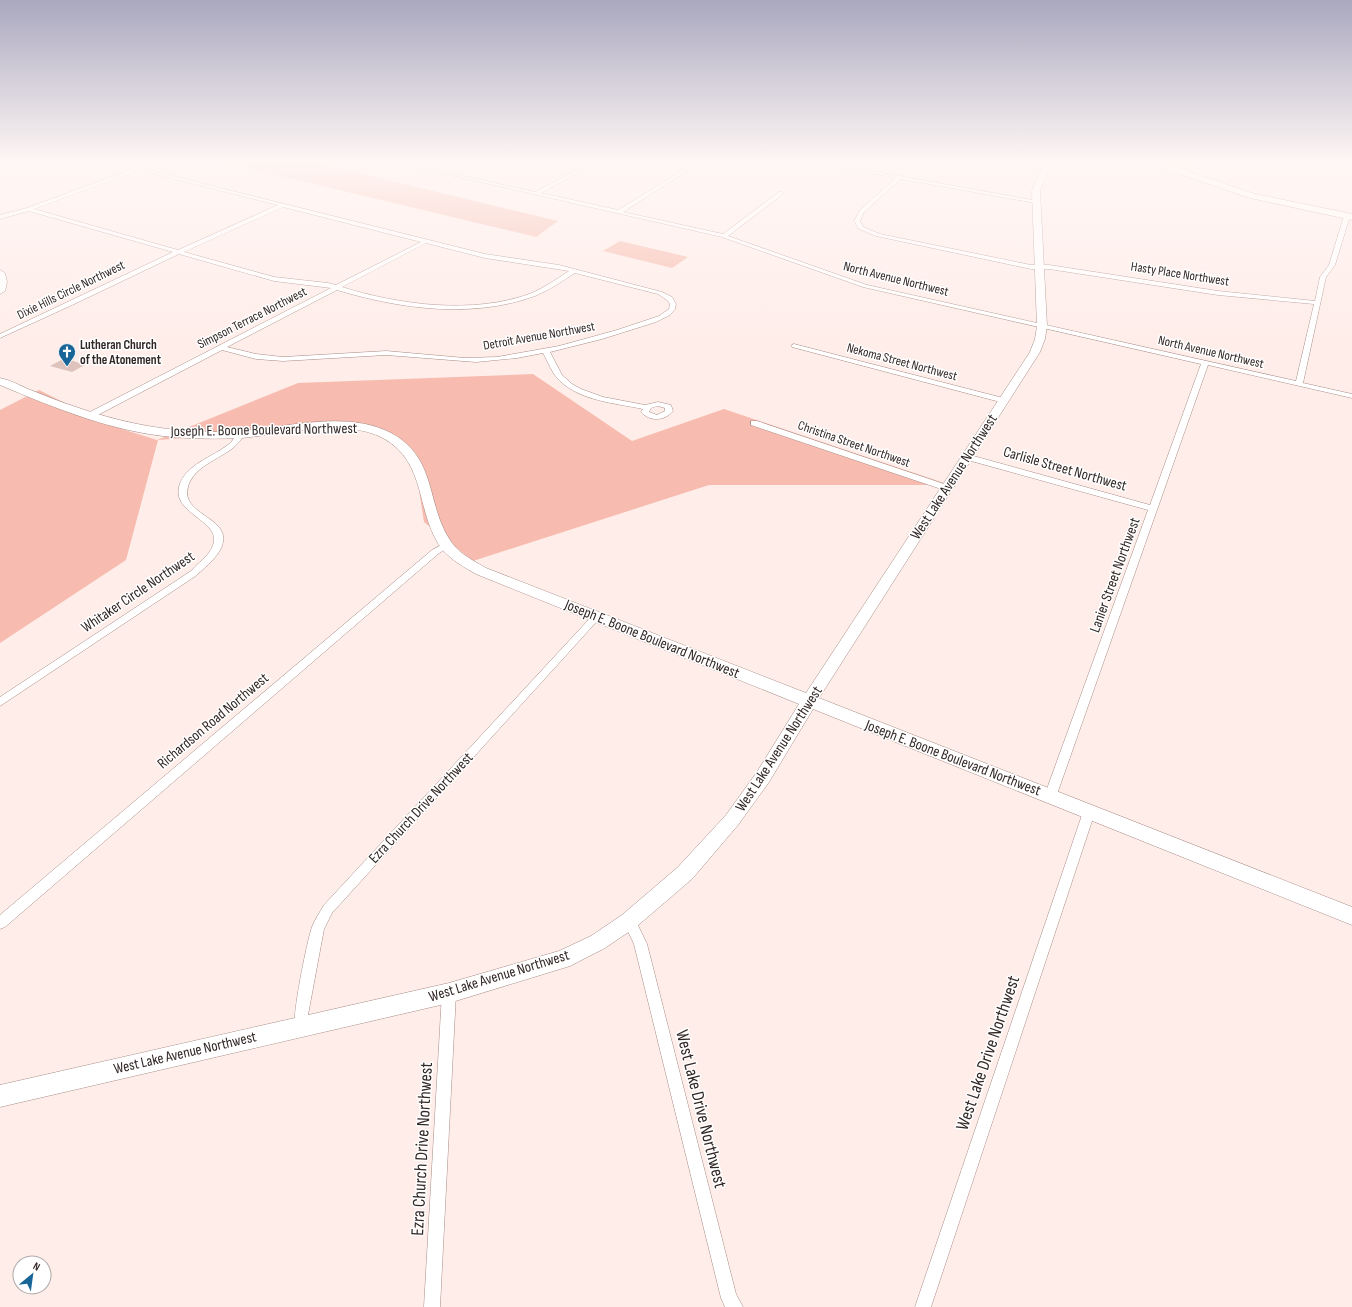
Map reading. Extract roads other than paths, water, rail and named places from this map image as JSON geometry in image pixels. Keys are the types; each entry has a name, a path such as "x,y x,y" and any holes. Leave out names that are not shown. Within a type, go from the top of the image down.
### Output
{"street":[{"path":"74,222 274,279 317,283 394,303 455,307 480,306 508,302 534,294 552,286 574,271"},
{"name":"Dixie Hills Circle Northwest","path":"0,336 245,222"},
{"name":"Detroit Avenue Northwest","path":"221,347 250,356 284,359 387,353 453,359 477,360 503,358 591,341 658,319 668,314 673,307 670,299 660,294 574,271 543,264 485,256 351,222"},
{"name":"North Avenue Northwest","path":"663,222 724,236 865,286 1352,396"},
{"path":"724,236 743,222"},
{"name":"Hasty Place Northwest","path":"858,222 861,228 878,235 1039,267 1117,277 1218,293 1318,303"},
{"name":"West Lake Avenue Northwest","path":"0,1096 449,993 563,959 598,942 629,921 685,873 732,820 763,777 809,702 1035,352 1040,339 1042,326 1036,222"},
{"path":"1299,384 1323,277 1332,265 1348,222"},
{"name":"Simpson Terrace Northwest","path":"89,416 426,241"},
{"path":"0,273 3,284 0,290"},
{"name":"Nekoma Street Northwest","path":"794,346 1004,401"},
{"path":"545,350 562,379 571,387 595,396 646,408"},
{"name":"Lanier Street Northwest","path":"1050,797 1205,363"},
{"name":"Joseph E. Boone Boulevard Northwest","path":"0,381 89,416 120,426 156,432 197,435 241,434 308,427 335,426 364,428 387,435 400,444 417,465 422,476 438,528 447,545 462,559 481,571 1352,916"},
{"name":"Christina Street Northwest","path":"754,423 947,488"},
{"name":"Whitaker Circle Northwest","path":"0,702 187,577 208,561 217,547 219,538 218,531 211,522 192,511 186,505 183,496 183,487 187,479 194,471 232,445 241,434"},
{"name":"Carlisle Street Northwest","path":"967,457 1154,509"},
{"name":"Richardson Road Northwest","path":"0,923 434,552 447,545"},
{"name":"Ezra Church Drive Northwest","path":"300,1026 302,1006 318,928 328,909 596,617"},
{"name":"West Lake Drive Northwest","path":"923,1307 1089,812"},
{"name":"West Lake Drive Northwest","path":"629,921 640,944 729,1298 735,1307"},
{"name":"Ezra Church Drive Northwest","path":"432,1307 449,993"}],"place":[{"name":"Lutheran Church of the Atonement","path":"67,367"}]}
